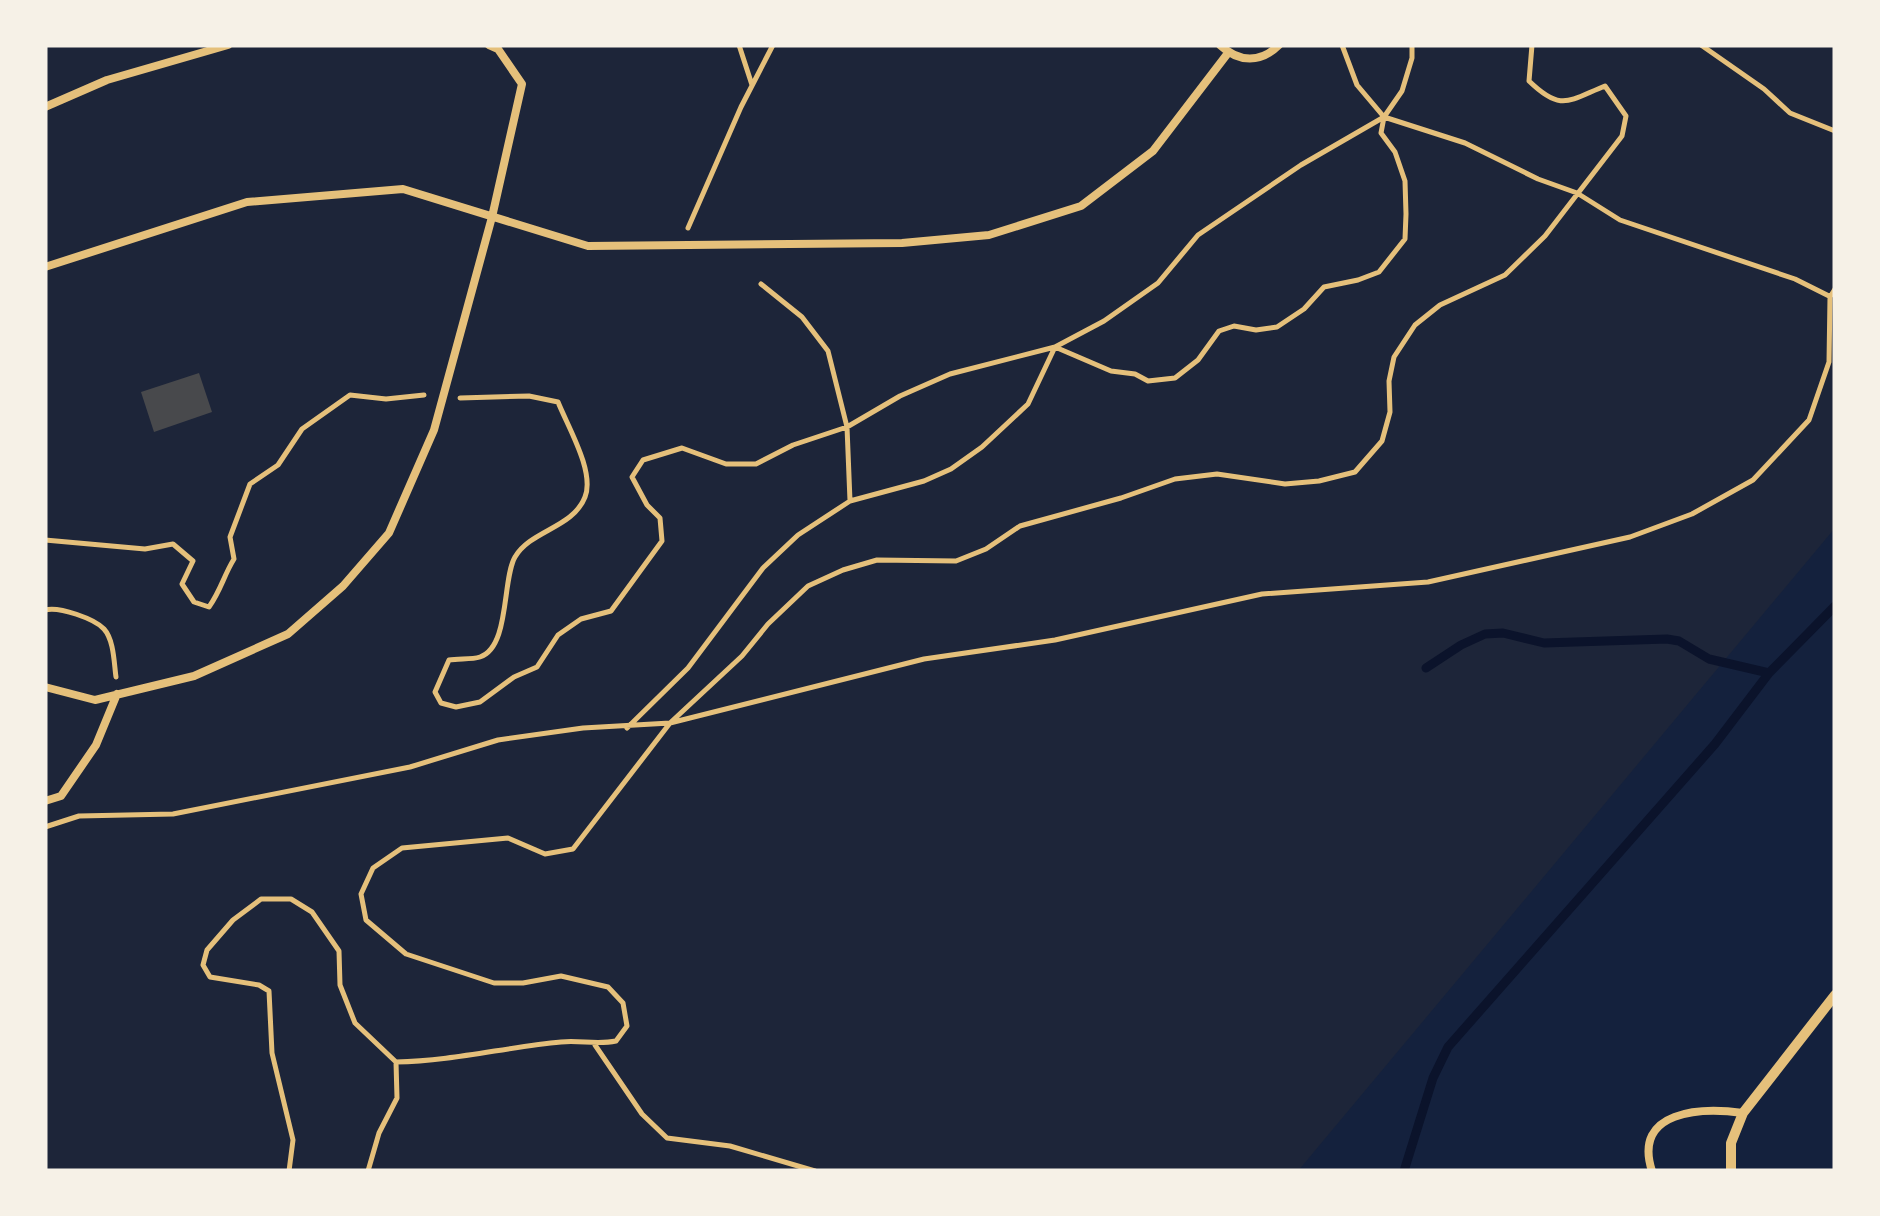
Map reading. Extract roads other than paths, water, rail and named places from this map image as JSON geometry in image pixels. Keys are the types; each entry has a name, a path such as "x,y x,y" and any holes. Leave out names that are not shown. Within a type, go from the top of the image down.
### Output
{"street":[{"path":"1731,1171 1731,1142 1742,1112 1835,995"}],"lane":[{"path":"45,107 107,80 228,45"},
{"path":"45,687 95,700 194,676 288,634 343,586 389,533 444,398 522,84 498,50 490,45"},
{"path":"1220,45 1228,53 1253,59 1266,56 1279,45"},
{"path":"45,267 247,202 403,189 588,246 902,243 989,235 1081,206 1152,151 1228,53"},
{"path":"45,801 60,796 96,745 118,694"},
{"path":"1652,1171 1652,1138 1666,1118 1692,1110 1742,1112"}],"waterway":[{"path":"1404,1171 1433,1078 1448,1047 1715,744 1769,673 1835,606"},
{"path":"1426,668 1485,634 1503,633 1544,643 1667,639 1679,641 1709,659 1769,673"}]}
